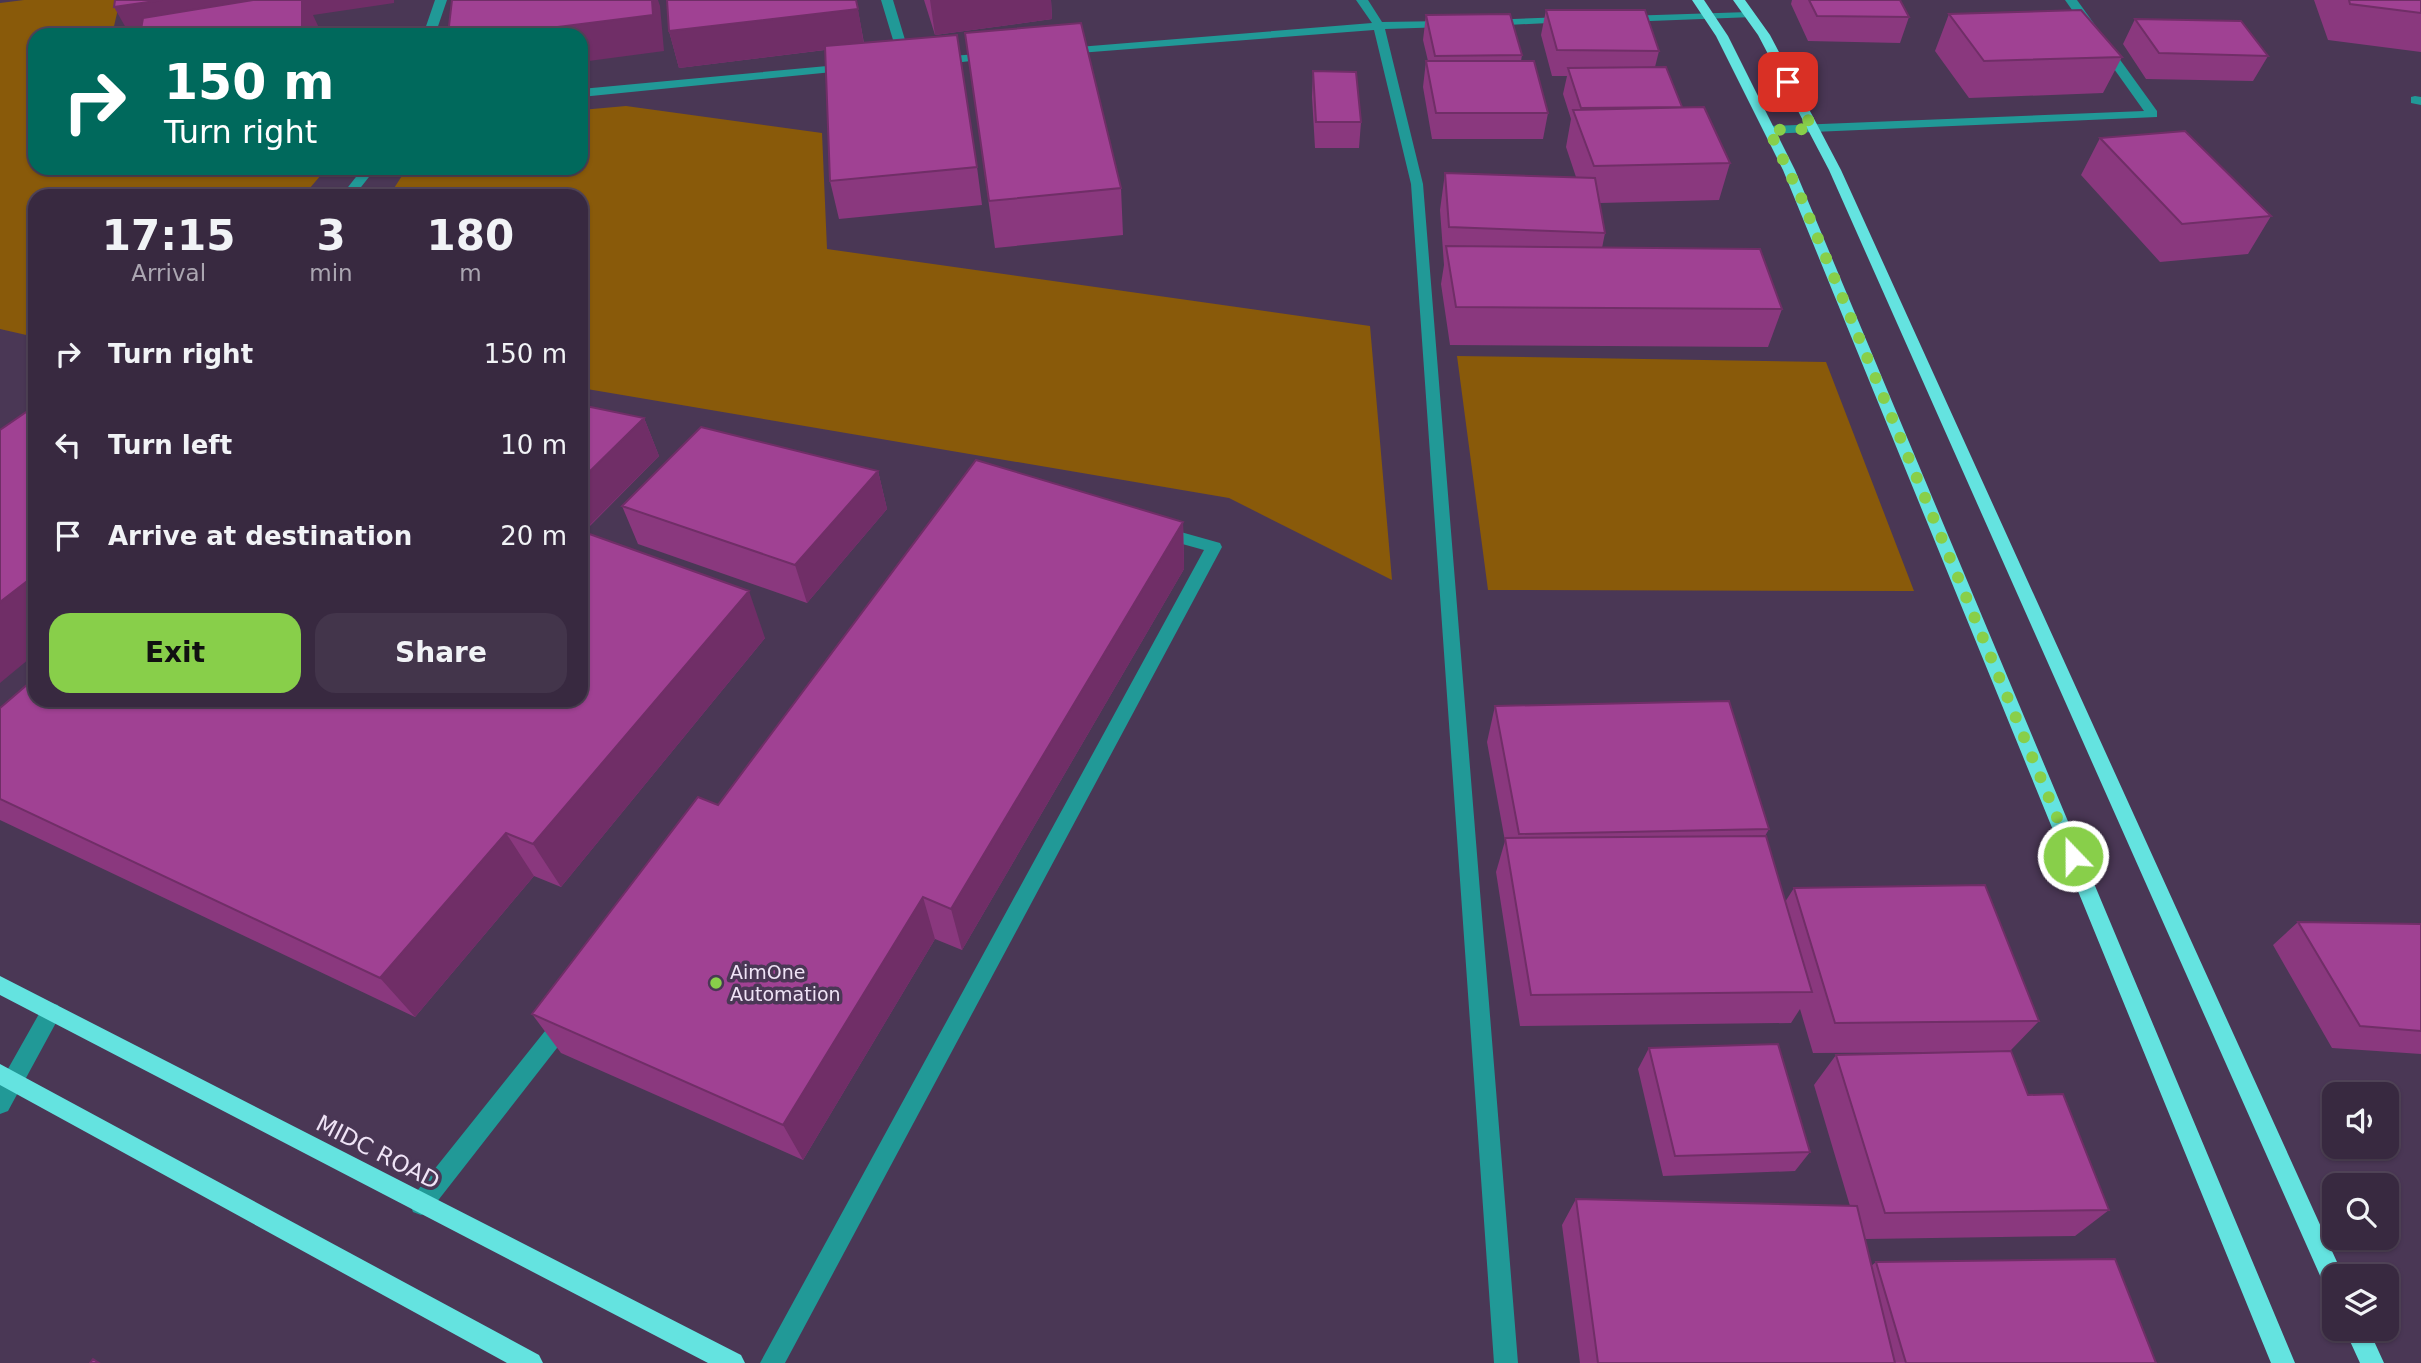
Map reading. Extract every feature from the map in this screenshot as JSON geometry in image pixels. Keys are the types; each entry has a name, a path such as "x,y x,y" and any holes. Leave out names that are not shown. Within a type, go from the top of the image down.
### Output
{"main road":[{"path":"1698,0 1722,36 1794,183 2283,1363"},
{"path":"1744,7 1764,35 1841,182 2326,1264"},
{"name":"MIDC ROAD","path":"0,985 733,1363"},
{"path":"6,1077 531,1363"},
{"path":"2362,1341 2372,1363"}],"street":[{"path":"432,28 442,0"},
{"path":"887,0 906,63"},
{"path":"1362,0 1379,26 1417,184 1506,1363"},
{"path":"1769,130 2153,114 2071,0"},
{"path":"1612,19 1709,16 1744,7"},
{"path":"1475,23 1585,20"},
{"path":"1059,51 1379,26 1461,24"},
{"path":"892,64 1003,55"},
{"path":"588,92 865,67"},
{"path":"353,189 364,175"},
{"path":"772,1363 1214,547 1148,529"},
{"path":"421,1204 580,1003"},
{"path":"0,1104 6,1077 51,1012"}],"shaded area":[{"path":"24,0 120,0 114,28 28,28 28,175 321,175 309,189 28,189 28,335 0,329 0,3"},
{"path":"626,106 822,133 827,249 1370,326 1392,580 1229,498 588,389 588,189 394,189 402,175 588,175 588,109"},
{"path":"1457,356 1826,362 1914,591 1488,590"}],"building":[{"path":"115,0 162,0 114,7"},
{"path":"253,0 302,0 302,28 141,28 143,18"},
{"path":"452,0 652,0 653,15 550,28 449,28"},
{"path":"667,0 856,0 858,9 669,31"},
{"path":"1809,0 1900,0 1909,17 1817,16"},
{"path":"2349,0 2421,0 2421,13 2350,4"},
{"path":"1546,10 1645,10 1659,51 1557,50"},
{"path":"2081,10 2122,57 1984,61 1949,14"},
{"path":"1510,14 1522,55 1435,56 1426,15"},
{"path":"2135,19 2241,21 2268,56 2159,53"},
{"path":"1081,23 1121,188 989,201 965,33"},
{"path":"957,35 977,167 830,181 825,46"},
{"path":"1426,61 1534,61 1548,113 1436,113"},
{"path":"1666,67 1682,107 1581,108 1568,68"},
{"path":"1313,71 1356,72 1361,122 1316,122"},
{"path":"1704,107 1730,163 1594,166 1573,110"},
{"path":"2185,131 2271,216 2182,224 2100,138"},
{"path":"1445,173 1595,178 1605,233 1449,227"},
{"path":"1446,246 1760,249 1782,309 1456,307"},
{"path":"588,406 644,418 588,473"},
{"path":"28,411 28,580 0,602 0,430"},
{"path":"701,427 878,471 795,565 622,506"},
{"path":"976,460 1183,522 951,909 923,897 783,1125 532,1014 698,797 718,805"},
{"path":"588,534 749,591 533,844 506,833 380,978 0,799 0,708 28,684 28,707 588,707"},
{"path":"1729,701 1769,829 1519,834 1495,706"},
{"path":"1766,836 1812,992 1531,995 1505,838"},
{"path":"1985,885 2039,1021 1835,1023 1794,888"},
{"path":"2298,922 2421,924 2421,1031 2360,1026"},
{"path":"1778,1044 1810,1152 1675,1156 1649,1048"},
{"path":"2011,1051 2028,1095 2063,1094 2109,1210 1885,1213 1836,1055"},
{"path":"1576,1199 1857,1206 1895,1363 1598,1363"},
{"path":"2115,1259 2156,1363 1906,1363 1876,1262"}],"place":[{"name":"AimOne Automation","path":"716,983"}],"route":[{"path":"1788,82 1813,129 1769,130 1800,195 2073,856"}]}
